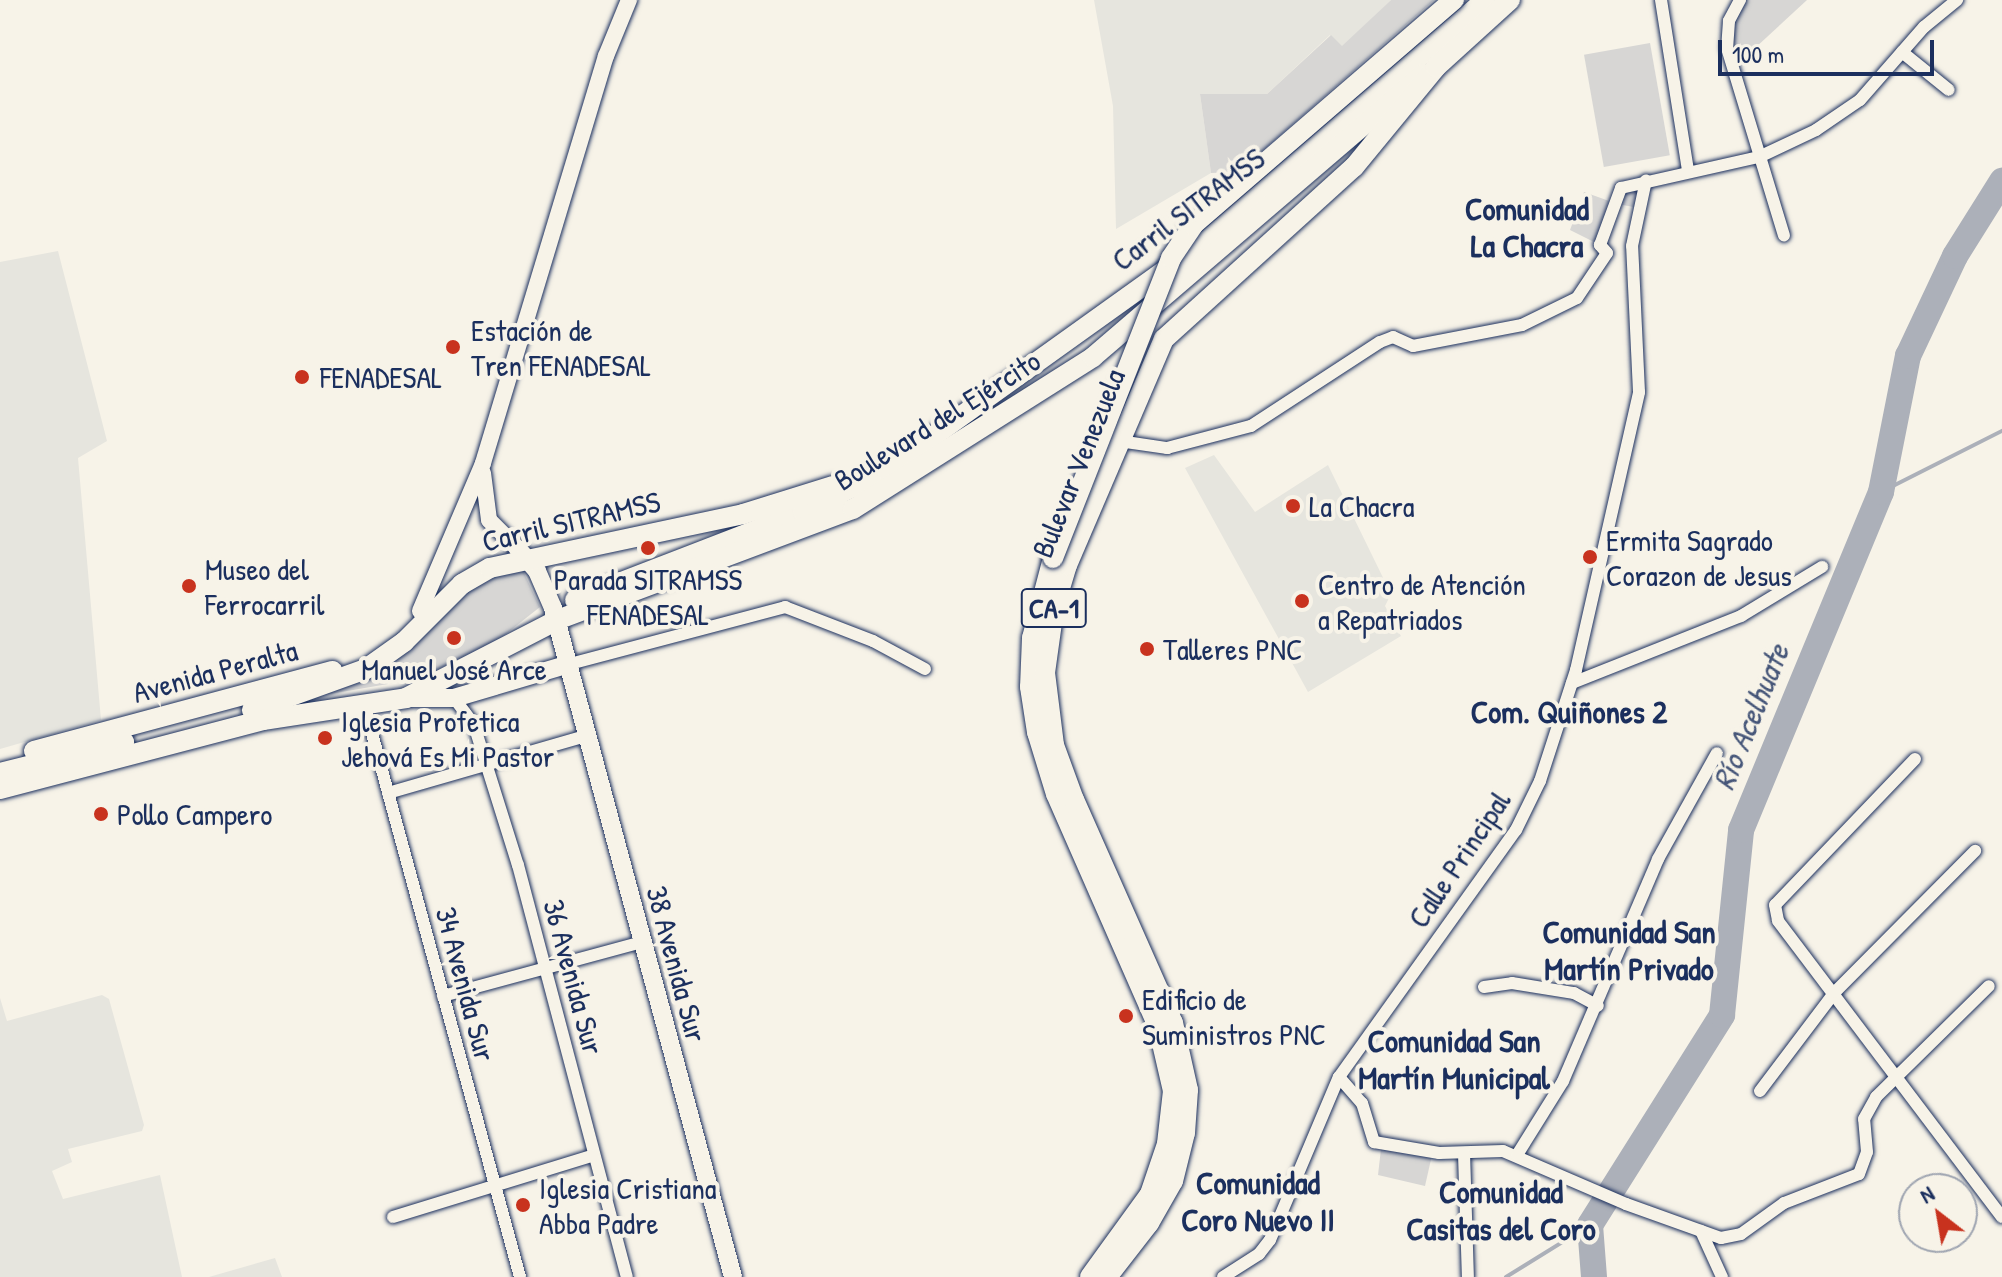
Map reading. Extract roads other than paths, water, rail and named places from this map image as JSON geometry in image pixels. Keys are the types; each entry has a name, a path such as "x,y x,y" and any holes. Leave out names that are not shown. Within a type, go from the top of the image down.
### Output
{"main road":[{"name":"Bulevar Venezuela","path":"1090,1277 1150,1194 1169,1135 1173,1091 1158,1026 1056,794 1037,732 1030,687 1032,638 1053,558 1171,258 1187,233 1214,203 1454,0"},
{"name":"Carril SITRAMSS","path":"0,773 271,706 407,687 460,664 555,614 803,512 915,450 1147,278 1206,241 1485,0"},
{"name":"Boulevard del Ejército","path":"555,614 853,509 929,466 1093,357 1510,0"},
{"name":"Bulevar Venezuela","path":"1107,1277 1149,1223 1173,1181 1185,1133 1188,1090 1173,1023 1067,783 1049,716 1045,673 1054,608 1119,441 1164,339 1354,167 1397,110 1466,38"},
{"name":"Carril SITRAMSS","path":"271,706 366,669 404,642 474,575 522,553 743,514 830,487 915,450"},
{"path":"522,553 555,614 566,665"},
{"name":"Avenida Peralta","path":"0,760 336,670 389,641 476,560 522,553"},
{"name":"Avenida Peralta","path":"406,698 555,614"},
{"name":"Avenida Peralta","path":"0,789 263,720 406,698 454,698 566,665"},
{"name":"38 Avenida Sur","path":"566,665 733,1277"}],"street":[{"path":"420,611 483,463 602,68 629,0"},
{"path":"1661,0 1688,171"},
{"path":"1740,0 1729,21 1727,48 1784,236"},
{"path":"1119,441 1167,448 1251,426 1380,342 1393,337 1413,346 1522,325 1577,298 1607,253 1600,245 1614,195 1626,185 1759,157 1846,112 1902,52 1957,0"},
{"path":"1902,52 1949,90"},
{"name":"Calle Principal","path":"1223,1277 1259,1254 1270,1240 1339,1077 1516,830 1540,781 1572,683 1618,503 1639,392 1632,246 1646,180"},
{"path":"483,463 489,520 522,553"},
{"path":"1572,683 1741,616 1822,567"},
{"path":"566,665 785,607 873,641 925,669"},
{"name":"36 Avenida Sur","path":"454,698 474,725 487,765 545,967 627,1277"},
{"name":"34 Avenida Sur","path":"364,704 520,1277"},
{"path":"388,793 586,736"},
{"path":"1517,1155 1563,1081 1598,1006 1658,859 1717,753"},
{"path":"1915,759 1775,905 1778,921 1835,992 2002,1217"},
{"path":"1760,1091 1835,992 1975,851"},
{"path":"443,996 642,942"},
{"path":"1484,987 1512,983 1562,991 1598,1006"},
{"path":"1339,1077 1362,1103 1374,1142 1464,1153 1517,1155 1626,1204 1721,1238 1741,1234 1784,1203 1859,1174 1867,1152 1864,1119 1896,1078 1989,986"},
{"path":"1464,1153 1468,1277"},
{"path":"393,1217 594,1155"},
{"path":"1701,1231 1722,1277"}],"waterway":[{"name":"Río Acelhuate","path":"1594,1277 1590,1225 1722,1015 1741,830 1881,492 1908,356 1955,256 2002,181"},
{"path":"1881,492 2002,431"},
{"path":"1506,1277 1590,1225"}],"place":[{"name":"Estación de Tren FENADESAL","path":"453,347"},
{"name":"FENADESAL","path":"302,377"},
{"name":"La Chacra","path":"1293,506"},
{"name":"Parada SITRAMSS FENADESAL","path":"648,548"},
{"name":"Ermita Sagrado Corazon de Jesus","path":"1590,557"},
{"name":"Museo del Ferrocarril","path":"189,586"},
{"name":"Centro de Atención a Repatriados","path":"1302,601"},
{"name":"Manuel José Arce","path":"454,638"},
{"name":"Talleres PNC","path":"1147,649"},
{"name":"Iglesia Profetica Jehová Es Mi Pastor","path":"325,738"},
{"name":"Pollo Campero","path":"101,814"},
{"name":"Edificio de Suministros PNC","path":"1126,1016"},
{"name":"Iglesia Cristiana Abba Padre","path":"523,1205"}],"district":[{"name":"Comunidad La Chacra","path":"1527,228"},
{"name":"Com. Quiñones 2","path":"1569,712"},
{"name":"Comunidad San Martín Privado","path":"1629,952"},
{"name":"Comunidad San Martín Municipal","path":"1454,1060"},
{"name":"Comunidad Coro Nuevo II","path":"1258,1202"},
{"name":"Comunidad Casitas del Coro","path":"1501,1212"}]}
